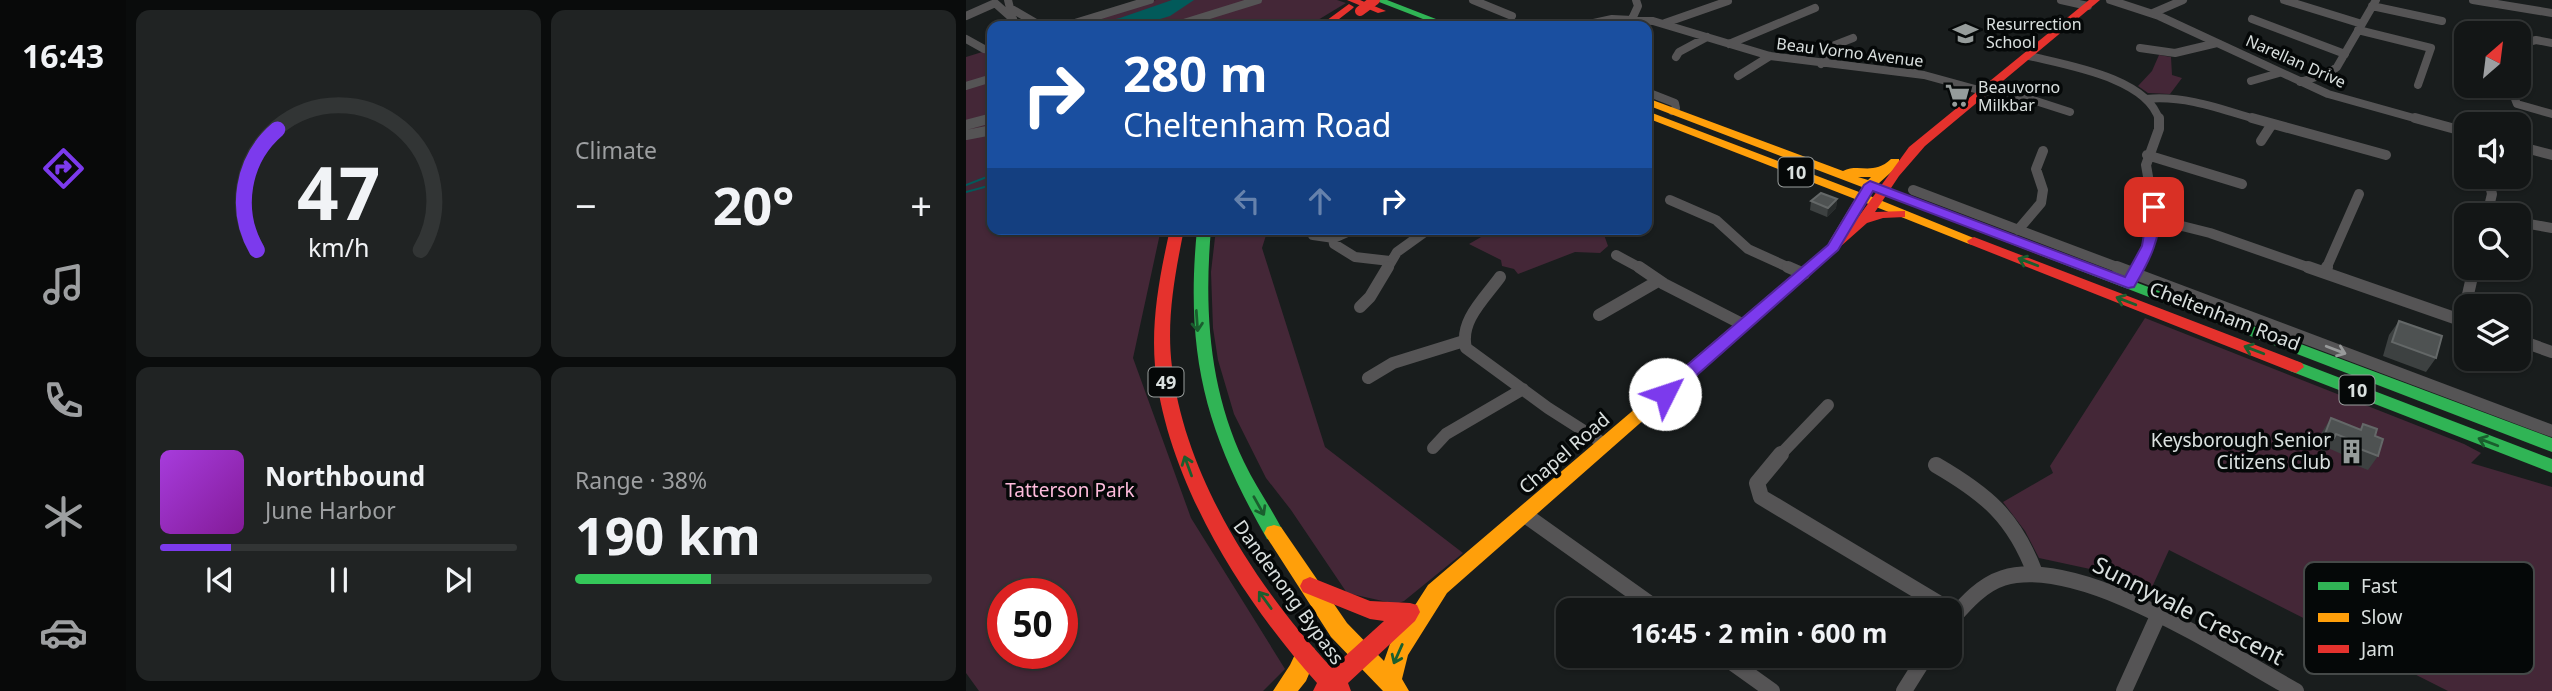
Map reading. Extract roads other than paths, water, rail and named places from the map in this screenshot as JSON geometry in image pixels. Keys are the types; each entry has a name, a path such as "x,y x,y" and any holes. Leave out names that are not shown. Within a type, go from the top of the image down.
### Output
{"main road":[{"path":"1331,21 1355,4 1377,0 1435,21"},
{"path":"1878,187 1920,145 2095,2"},
{"path":"1343,21 1355,4"},
{"path":"1355,4 1405,21"},
{"name":"Cheltenham Road","path":"1652,112 1672,111 1828,169 1869,174 1878,187"},
{"name":"Cheltenham Road","path":"1652,113 1878,187 2552,466"},
{"name":"Chapel Road","path":"1332,689 1362,653 1833,247 1854,233 1865,220 1878,187"},
{"name":"Chapel Road","path":"1833,247 1878,187"},
{"path":"1865,220 1910,202"},
{"name":"Cheltenham Road","path":"1910,202 2131,279 2552,445"},
{"name":"Dandenong Bypass","path":"1176,235 1163,292 1162,342 1167,387 1181,447 1197,490 1216,528 1332,689"},
{"name":"Dandenong Bypass","path":"1202,235 1197,272 1197,325 1210,398 1231,454 1276,538 1308,585 1346,638 1394,687"},
{"path":"1308,585 1370,610 1408,614"},
{"path":"1394,687 1398,651 1440,587"},
{"path":"1284,691 1298,673 1306,655"}],"street":[{"path":"966,16 989,2 1008,0 1010,8 1032,21"},
{"path":"1122,0 1133,5"},
{"path":"1081,21 1150,0"},
{"path":"1210,14 1247,0"},
{"path":"1189,21 1258,0"},
{"path":"1473,0 1512,16"},
{"path":"1632,19 1638,6 1636,0"},
{"name":"Narellan Drive","path":"2061,0 2114,1 2156,15 2300,82 2356,103 2454,129"},
{"path":"2156,15 2183,0"},
{"path":"2284,0 2431,48 2418,85"},
{"path":"2473,0 2552,13"},
{"path":"1665,23 1728,1"},
{"path":"989,2 1018,21"},
{"path":"2300,82 2333,70 2374,3 2442,21"},
{"path":"1729,44 1815,8"},
{"path":"2252,19 2345,54"},
{"name":"Beau Vorno Avenue","path":"1598,21 1648,21"},
{"name":"Beau Vorno Avenue","path":"1652,21 1665,23 1770,56 1911,73 1989,89 2070,112"},
{"path":"1676,57 1679,52 1707,37"},
{"path":"1821,64 1835,46 1853,38"},
{"path":"966,39 985,50"},
{"path":"2531,41 2552,43"},
{"path":"2140,47 2175,53 2217,43"},
{"path":"1738,76 1770,56"},
{"path":"2029,56 2111,79 2146,99 2156,109 2160,120 2147,155 2147,175 2154,219 2149,246 2131,279"},
{"path":"1911,73 1920,59"},
{"path":"2251,81 2279,73"},
{"path":"966,86 987,80"},
{"name":"Cheltenham Road","path":"1652,94 1675,103 1676,108 1672,111"},
{"path":"2515,98 2517,104 2552,114"},
{"path":"2146,99 2181,99 2386,155"},
{"path":"966,125 987,119"},
{"path":"2261,141 2272,124"},
{"path":"966,135 987,131"},
{"path":"2531,149 2552,155"},
{"path":"2018,230 2044,197 2044,184 2036,169 2043,151"},
{"path":"2147,155 2242,184"},
{"path":"2325,272 2359,194"},
{"path":"1670,200 1716,220 1748,249 1804,274"},
{"name":"Cheltenham Road","path":"1910,202 2018,230 2131,279 2552,431"},
{"path":"2154,219 2210,233 2454,317"},
{"path":"2531,224 2552,228"},
{"path":"1313,235 1333,239 1341,235"},
{"path":"1360,307 1370,297 1390,261 1405,245 1420,235"},
{"path":"1333,239 1334,244 1355,257 1390,261"},
{"path":"1616,255 1641,268 1658,281 1744,326"},
{"path":"1500,277 1467,322 1463,332 1470,352 1548,408 1606,445"},
{"path":"1599,315 1658,281"},
{"path":"1368,378 1393,363 1464,341"},
{"path":"2531,345 2552,352"},
{"path":"1433,448 1446,435 1523,389"},
{"path":"1828,405 1761,475 1757,484 1761,497 1922,598"},
{"path":"1936,465 1981,492 2008,517 2025,544 2035,573"},
{"path":"1525,515 1630,598"},
{"name":"Sunnyvale Crescent","path":"1962,607 1981,588 2003,578 2035,573 2088,581 2296,691"},
{"path":"2124,691 2158,616"},
{"path":"1740,668 1772,691"},
{"path":"1904,691 1918,668"}],"water":[{"path":"1172,0 1194,0 1170,16 1154,21 1107,21"}],"waterway":[{"path":"966,185 987,177"},
{"path":"966,192 987,186"}],"place":[{"name":"Resurrection School","path":"1966,33"},
{"name":"Beauvorno Milkbar","path":"1958,96"},
{"name":"Keysborough Senior Citizens Club","path":"2351,451"}],"park label":[{"name":"Tatterson Park","path":"1070,490"}]}
